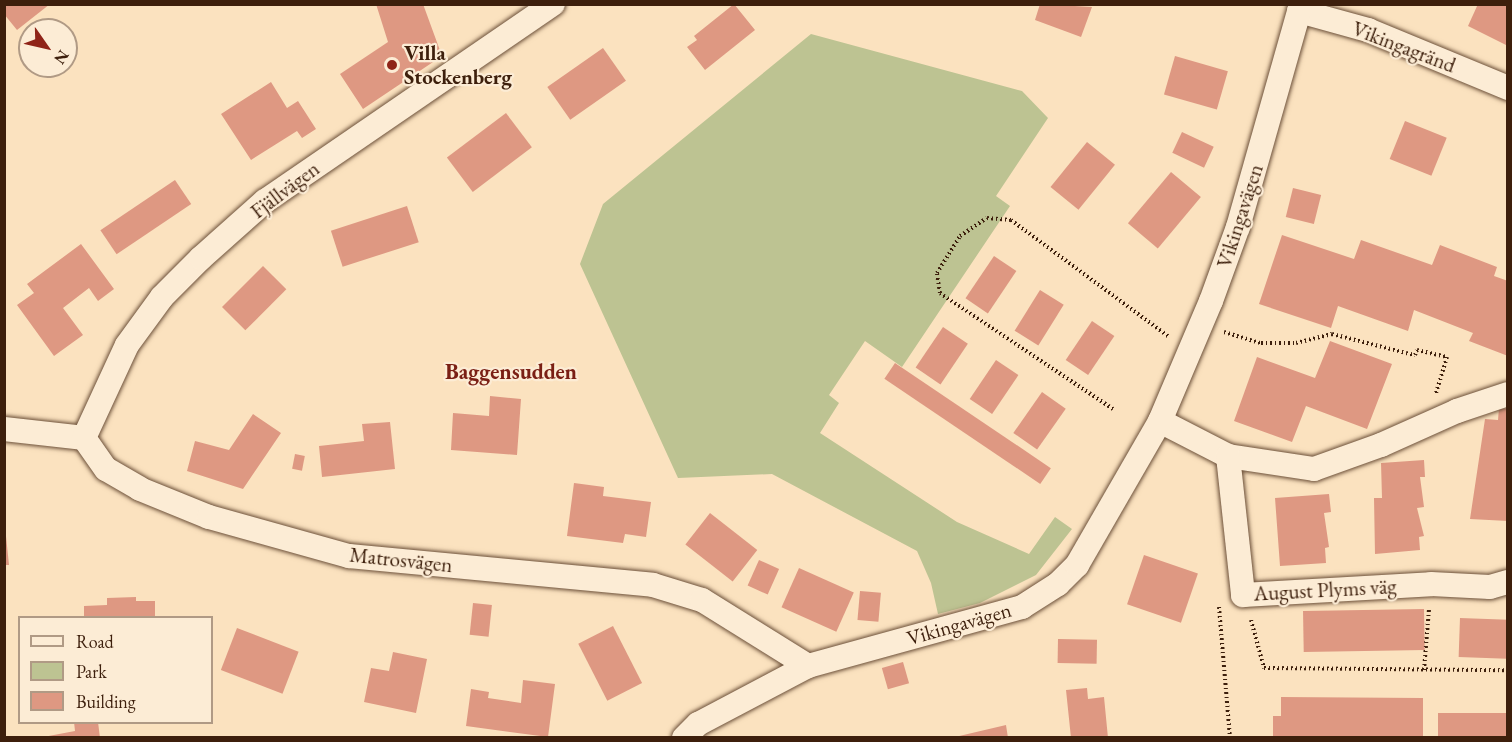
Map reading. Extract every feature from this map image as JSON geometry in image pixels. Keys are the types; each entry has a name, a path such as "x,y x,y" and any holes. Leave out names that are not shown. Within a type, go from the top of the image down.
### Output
{"street":[{"name":"Fjällvägen","path":"84,438 127,345 162,297 201,258 265,201 553,4"},
{"name":"Vikingagränd","path":"1300,8 1368,30 1508,88"},
{"name":"Vikingavägen","path":"684,738 698,724 808,666 1022,607 1058,584 1077,565 1160,421 1239,227 1300,8"},
{"path":"1160,421 1228,456 1314,469 1508,394"},
{"path":"4,429 84,438"},
{"name":"Matrosvägen","path":"84,438 106,469 140,489 208,517 349,556 567,574 653,585 702,600 808,666"},
{"name":"August Plyms väg","path":"1228,456 1244,595 1431,584 1491,587 1508,582"}],"path":[{"path":"1113,410 940,293 937,273 960,236 987,218 1011,220 1149,325 1180,343"},
{"path":"1214,329 1261,343 1296,343 1332,334 1415,355 1417,350 1447,357 1435,395 1449,415"},
{"path":"1424,670 1431,584"},
{"path":"1244,595 1264,668 1508,670"},
{"path":"1219,601 1230,738"}],"green space":[{"path":"811,34 1022,91 1048,118 996,196 1010,206 902,367 865,341 829,395 839,403 820,433 957,522 1029,554 1055,517 1072,529 1036,575 980,603 938,614 931,583 917,551 772,474 678,478 580,264 603,204"}],"building":[{"path":"4,4 50,4 32,18 18,18 17,30 4,14"},
{"name":"Villa Stockenberg","path":"376,4 423,4 442,56 363,109 340,74 388,42"},
{"path":"734,4 755,30 705,70 687,47 697,40 694,36"},
{"path":"1040,4 1092,7 1081,37 1035,20"},
{"path":"1478,4 1508,4 1508,46 1468,26"},
{"path":"603,48 626,81 570,120 547,87"},
{"path":"1175,56 1228,71 1217,110 1164,94"},
{"path":"271,82 287,108 298,101 316,129 302,138 297,131 251,160 221,114"},
{"path":"506,113 532,147 473,192 447,158"},
{"path":"1405,121 1447,138 1431,176 1390,159"},
{"path":"1182,132 1214,147 1204,168 1172,153"},
{"path":"1087,142 1115,165 1078,210 1050,187"},
{"path":"1171,172 1201,197 1158,248 1128,223"},
{"path":"175,180 191,204 117,254 100,230"},
{"path":"1293,188 1321,195 1314,224 1286,217"},
{"path":"407,206 419,242 343,267 331,231"},
{"path":"1282,235 1354,259 1361,240 1432,265 1440,245 1497,267 1494,276 1508,281 1508,356 1469,341 1473,333 1414,310 1408,331 1338,306 1331,328 1259,304"},
{"path":"81,244 114,289 98,301 89,288 63,308 83,335 54,356 17,305 34,293 27,284"},
{"path":"994,256 1016,271 988,313 965,298"},
{"path":"263,266 286,289 245,330 222,307"},
{"path":"1040,290 1064,305 1038,346 1015,331"},
{"path":"1092,321 1114,336 1088,375 1066,360"},
{"path":"943,327 968,344 940,384 916,368"},
{"path":"1330,341 1392,364 1367,429 1306,406 1292,442 1234,421 1257,357 1315,378"},
{"path":"996,360 1018,375 992,414 970,399"},
{"path":"895,363 1051,468 1040,484 884,379"},
{"path":"1042,392 1066,409 1037,450 1013,433"},
{"path":"490,396 521,399 517,455 451,450 453,413 489,416"},
{"path":"1499,408 1508,409 1508,521 1470,519 1485,419 1498,420"},
{"path":"253,414 281,433 243,489 187,471 195,441 229,450"},
{"path":"390,422 395,469 322,477 319,446 364,441 362,424"},
{"path":"295,454 305,456 302,471 292,469"},
{"path":"1424,460 1425,477 1420,477 1424,507 1417,508 1424,536 1419,537 1420,550 1375,554 1374,498 1382,498 1381,463"},
{"path":"574,483 604,487 603,496 651,502 646,537 625,534 623,543 567,536"},
{"path":"1329,494 1331,512 1324,513 1329,547 1325,548 1326,563 1280,566 1275,498"},
{"path":"710,513 757,550 733,581 685,545"},
{"path":"4,517 9,565 4,565"},
{"path":"1144,555 1198,574 1181,623 1127,604"},
{"path":"759,560 779,569 768,595 748,586"},
{"path":"799,568 854,592 836,632 782,607"},
{"path":"860,591 881,593 878,622 857,620"},
{"path":"136,597 136,601 155,601 155,616 84,616 84,606 107,605 107,598"},
{"path":"473,603 492,605 489,637 470,635"},
{"path":"1424,609 1425,650 1304,652 1303,611"},
{"path":"1460,618 1508,620 1507,659 1459,657"},
{"path":"613,626 642,683 607,701 578,644"},
{"path":"237,628 299,652 282,694 221,670"},
{"path":"1058,639 1097,640 1097,664 1058,663"},
{"path":"393,652 427,659 416,713 364,702 371,668 389,671"},
{"path":"903,662 909,683 888,689 882,668"},
{"path":"523,680 555,684 548,737 466,726 471,689 489,692 488,698 521,703"},
{"path":"1087,688 1088,699 1104,697 1108,738 1071,738 1066,690"},
{"path":"1281,697 1423,698 1423,738 1273,738 1273,716 1281,716"},
{"path":"1438,713 1508,713 1508,738 1438,738"},
{"path":"74,724 98,724 100,738 38,738 75,731"},
{"path":"1006,725 1008,738 955,738 955,737"}],"place":[{"name":"Villa Stockenberg","path":"392,65"}],"district":[{"name":"Baggensudden","path":"511,372"}]}
